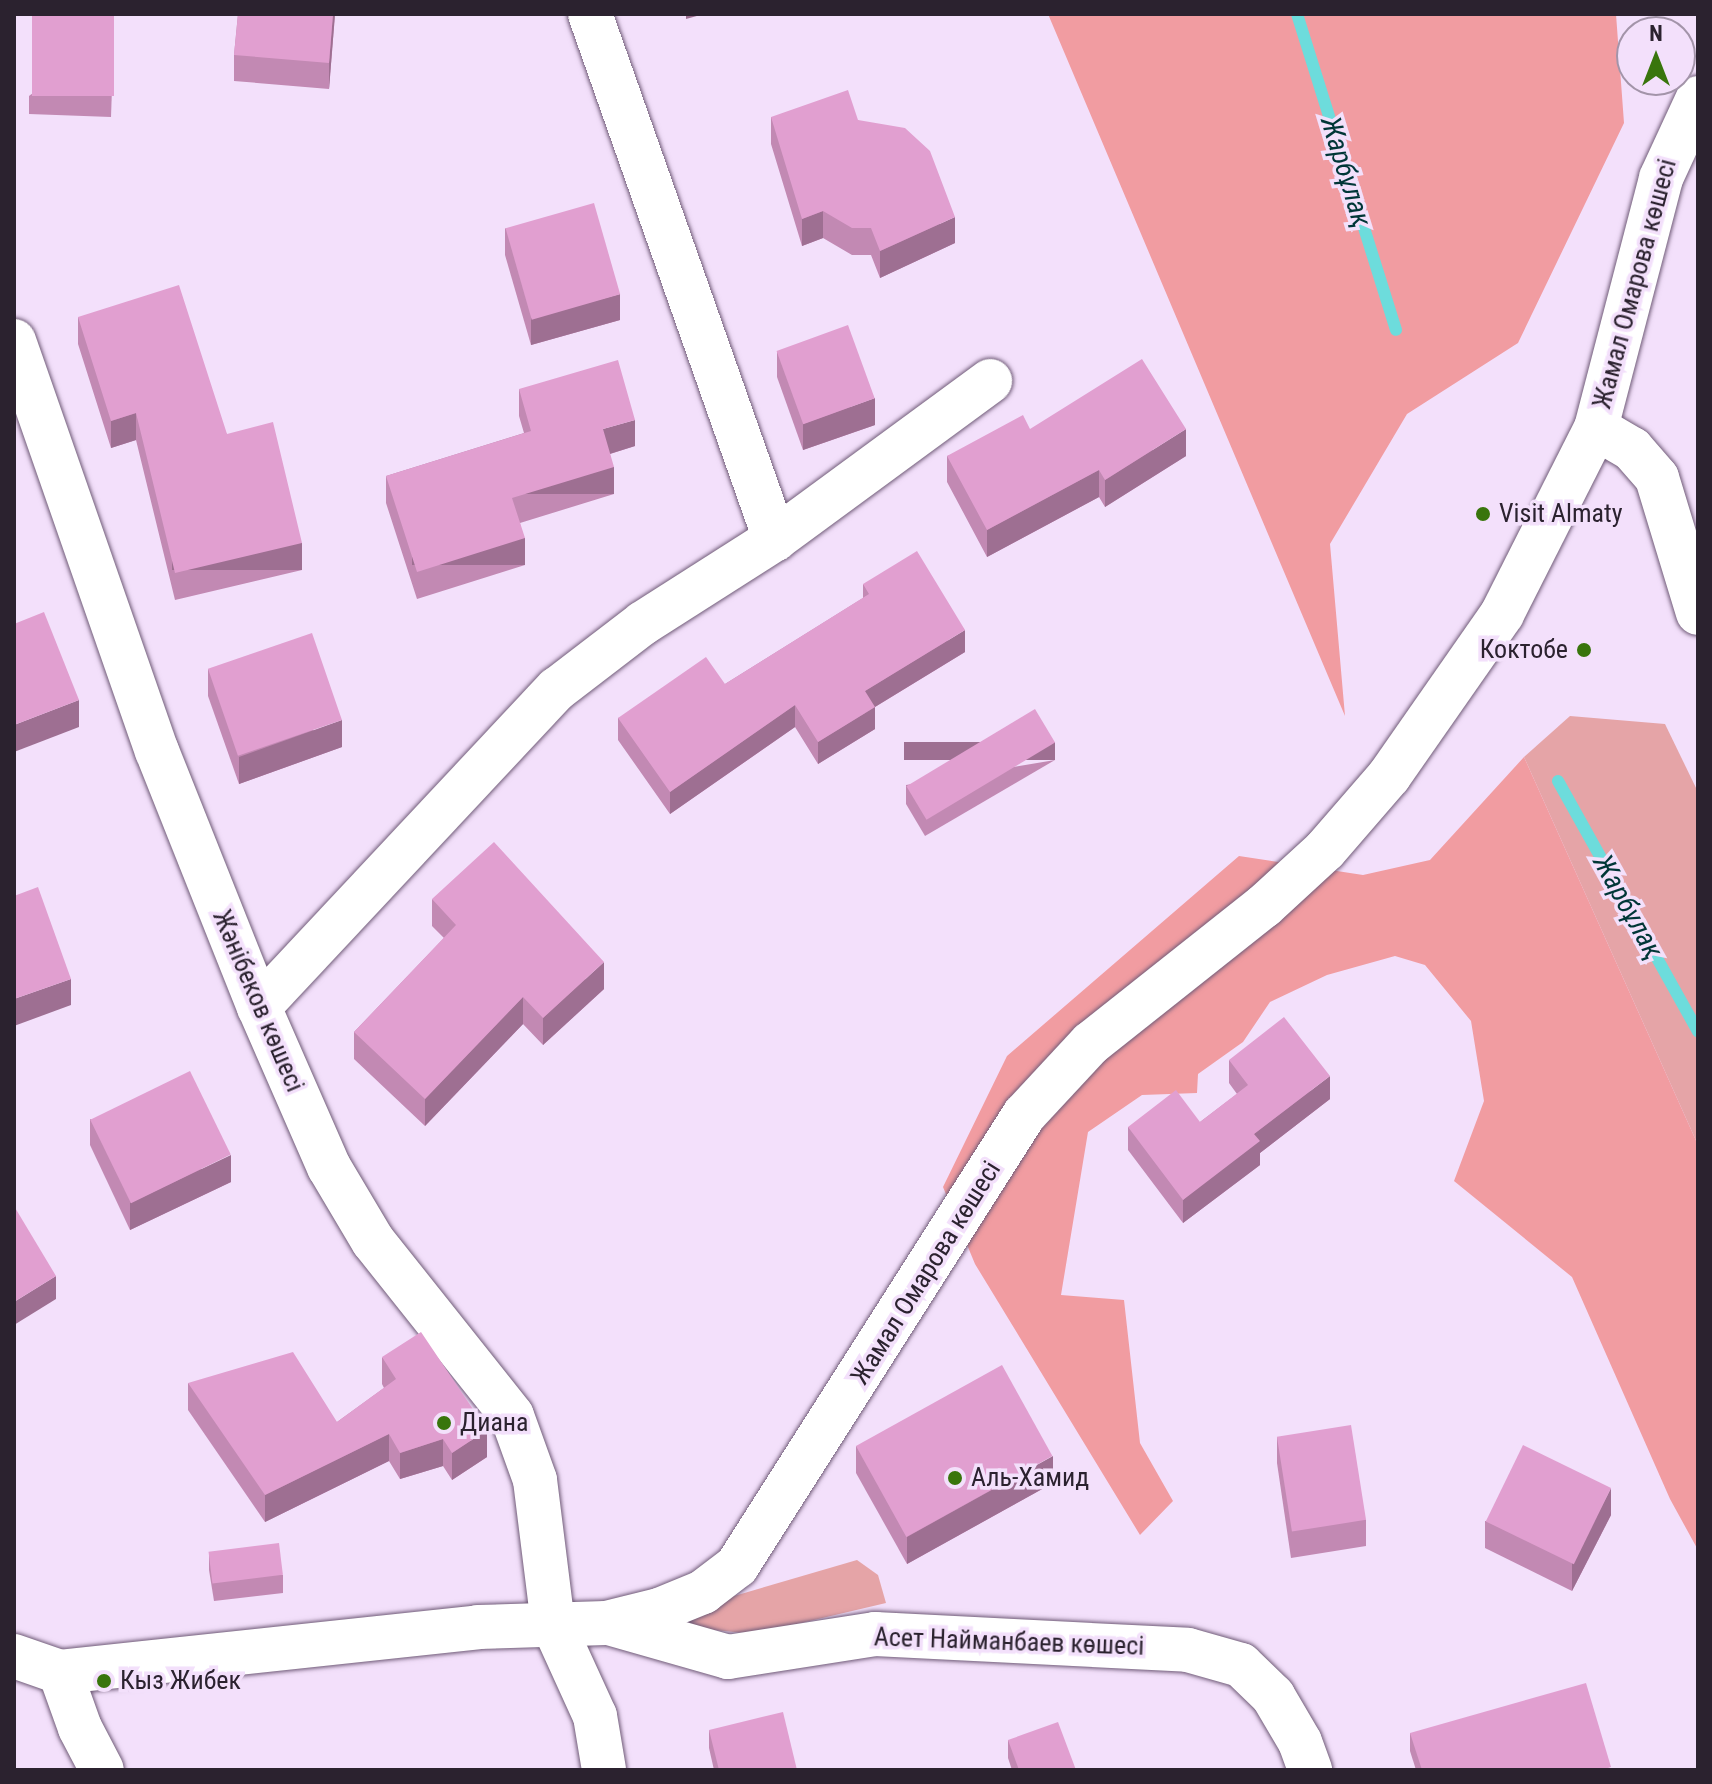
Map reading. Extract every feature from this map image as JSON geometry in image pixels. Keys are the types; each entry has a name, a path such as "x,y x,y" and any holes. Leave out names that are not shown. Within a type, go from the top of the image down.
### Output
{"street":[{"path":"590,14 775,539"},
{"name":"Жамал Омарова көшесі","path":"14,1656 60,1672 478,1627 606,1623 659,1610 703,1592 737,1566 1024,1115 1091,1043 1264,906 1325,850 1389,776 1502,614 1596,428 1661,178 1698,98"},
{"name":"Жәнібеков көшесі","path":"14,341 157,751 259,1007 329,1167 373,1241 512,1416 535,1480 553,1624 595,1716 604,1770"},
{"path":"259,1007 557,689 643,623 775,539 990,381"},
{"name":"Жамал Омарова көшесі","path":"1596,428 1632,449 1657,478 1698,613"},
{"name":"Асет Найманбаев көшесі","path":"606,1623 728,1657 875,1634 1188,1650 1241,1665 1273,1696 1300,1742 1310,1770"},
{"path":"60,1672 80,1728 102,1770"}],"shaded area":[{"path":"1048,14 1616,14 1616,96 1622,96 1624,123 1518,343 1407,414 1330,544 1345,716"},
{"path":"1570,716 1665,724 1698,792 1698,1145 1524,757"},
{"path":"1524,757 1698,1145 1698,1550 1670,1499 1572,1277 1454,1181 1484,1101 1471,1021 1425,965 1395,956 1327,975 1270,1002 1243,1042 1198,1074 1197,1093 1142,1095 1088,1132 1061,1295 1124,1300 1140,1443 1173,1501 1140,1535 975,1264 943,1187 1007,1056 1239,856 1363,875 1430,860"},
{"path":"857,1560 878,1575 886,1603 755,1634 642,1623"}],"building":[{"path":"32,14 114,14 114,96 32,96"},
{"path":"238,14 333,14 329,63 234,55"},
{"path":"848,90 858,120 905,128 930,151 955,217 880,251 871,228 852,228 823,211 802,219 771,117"},
{"path":"594,203 620,294 532,320 506,228"},
{"path":"179,285 227,434 273,422 302,543 175,573 136,413 111,421 78,317"},
{"path":"848,325 875,398 803,424 777,351"},
{"path":"1142,359 1186,429 1105,480 1099,470 987,530 947,456 1023,415 1030,429"},
{"path":"618,360 635,420 603,429 614,467 512,498 525,538 417,572 386,476 531,431 519,389"},
{"path":"917,551 965,630 865,691 875,707 818,742 795,705 670,792 618,718 706,657 725,684 869,594 863,584"},
{"path":"44,612 79,700 14,725 14,624"},
{"path":"312,633 342,720 238,756 208,669"},
{"path":"1035,709 1055,742 927,820 906,786"},
{"path":"494,842 604,962 543,1018 523,997 425,1099 354,1032 456,925 432,899"},
{"path":"38,887 71,979 14,999 14,896"},
{"path":"1284,1017 1330,1076 1254,1134 1260,1141 1183,1200 1128,1127 1176,1090 1200,1122 1248,1085 1229,1060"},
{"path":"190,1071 231,1155 131,1203 90,1120"},
{"path":"14,1206 56,1276 14,1302"},
{"path":"421,1332 487,1430 452,1453 443,1439 400,1453 389,1434 265,1495 188,1383 293,1352 337,1422 396,1379 382,1357"},
{"name":"Аль-Хамид","path":"1002,1365 1052,1456 906,1537 856,1446"},
{"path":"1351,1425 1366,1520 1292,1532 1277,1437"},
{"path":"1523,1445 1611,1488 1574,1564 1486,1521"},
{"path":"279,1543 283,1575 212,1583 209,1552"},
{"path":"1586,1683 1611,1767 1602,1770 1422,1770 1410,1733"},
{"path":"783,1712 797,1770 719,1770 709,1730"},
{"path":"1058,1722 1076,1770 1019,1770 1008,1740"}],"waterway":[{"name":"Жарбұлақ","path":"1297,14 1396,330"},
{"name":"Жарбұлақ","path":"1558,781 1698,1032"}],"place":[{"name":"Visit Almaty","path":"1483,514"},
{"name":"Коктобе","path":"1584,650"},
{"name":"Диана","path":"444,1423"},
{"name":"Аль-Хамид","path":"955,1478"},
{"name":"Кыз Жибек","path":"104,1681"}]}
